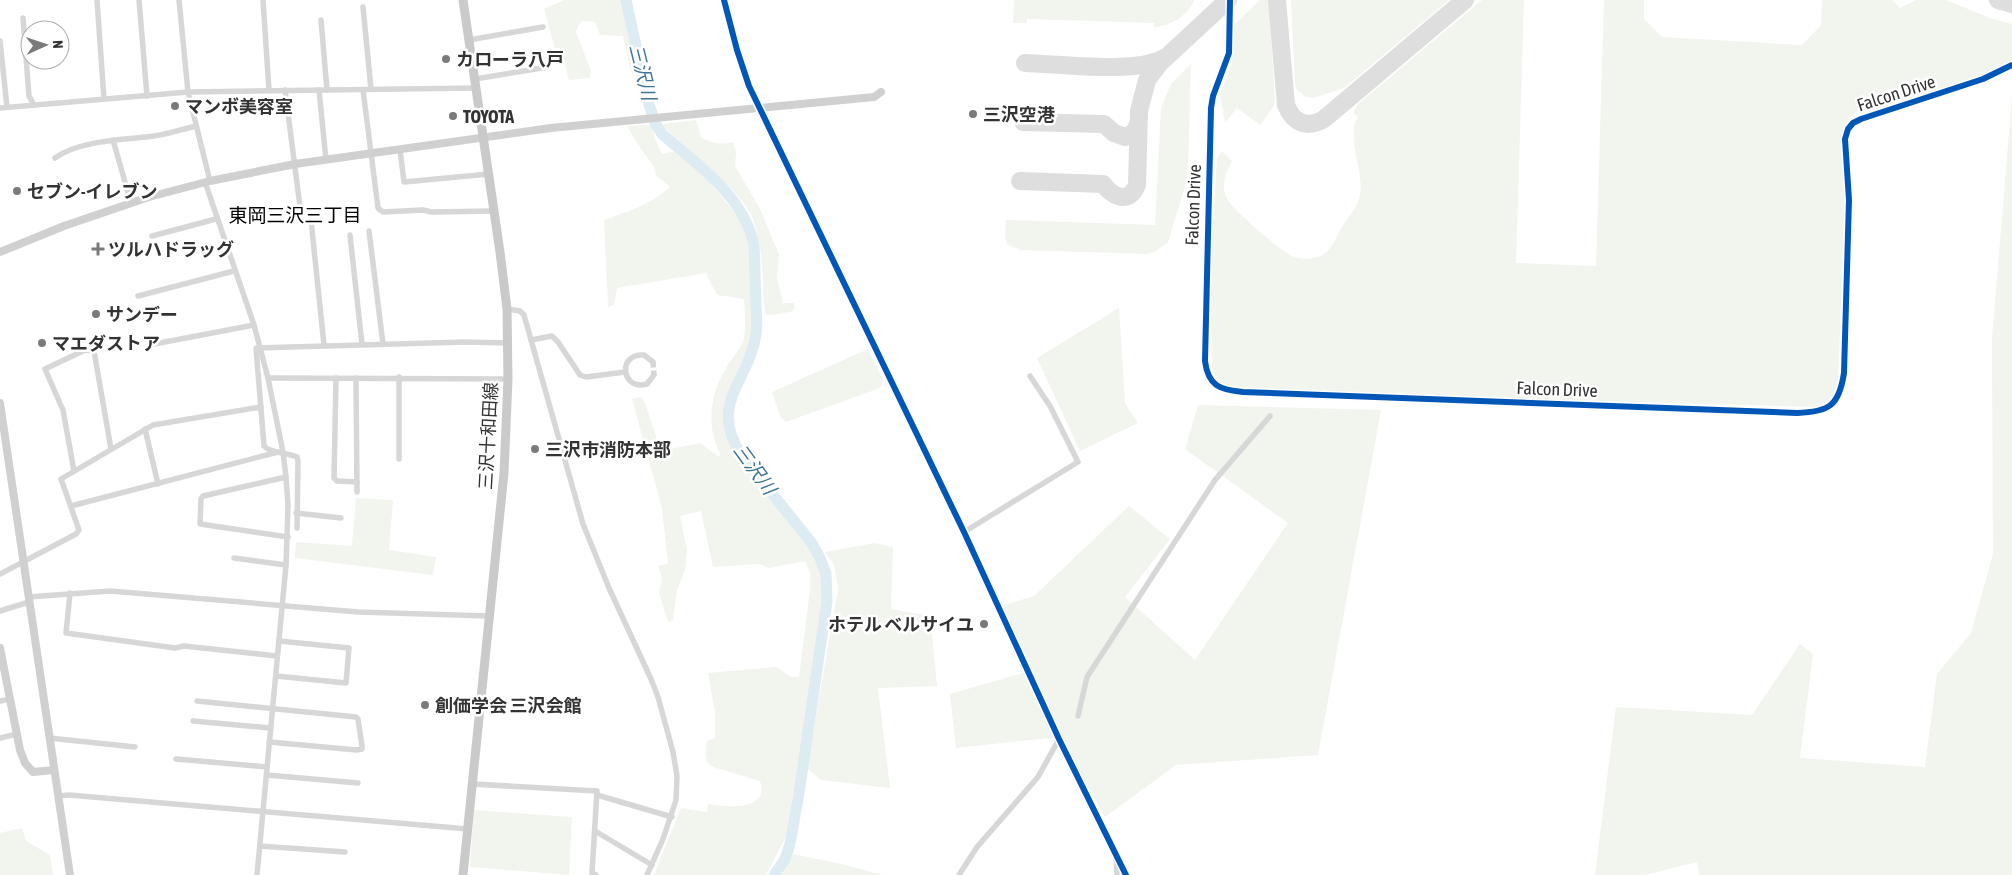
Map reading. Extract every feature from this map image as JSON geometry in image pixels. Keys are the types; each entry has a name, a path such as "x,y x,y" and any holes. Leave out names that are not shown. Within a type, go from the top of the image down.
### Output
{"main road":[{"name":"三沢十和田線","path":"463,0 495,211 507,308 508,343 504,473 463,875"}],"street":[{"path":"97,0 104,99"},
{"path":"139,0 147,96"},
{"path":"178,0 188,92 216,219 254,325 268,378 286,477 288,513 286,565 257,875"},
{"path":"263,0 270,90"},
{"path":"724,0 749,86 964,532 1058,739 1126,875"},
{"name":"Falcon Drive","path":"1230,0 1229,53 1216,87 1212,108 1205,361 1206,371 1215,385 1222,389 1243,392 1797,413 1826,410 1839,395 1844,373 1849,200 1845,144 1848,129 1860,118 1983,79 2012,65"},
{"path":"363,7 371,89"},
{"path":"23,18 29,96 34,105"},
{"path":"321,20 327,90"},
{"path":"469,40 543,27"},
{"path":"0,41 3,108 188,92 363,90 476,84 548,67"},
{"path":"285,90 301,214"},
{"path":"319,90 326,160"},
{"path":"363,90 378,208 383,212 423,210 431,212 495,211"},
{"path":"0,252 64,226 131,203 208,182 295,164 643,118 874,97 881,92"},
{"path":"55,158 76,149 113,140 157,136 196,126"},
{"path":"113,140 131,203"},
{"path":"400,150 404,182 489,174"},
{"path":"152,236 216,219"},
{"path":"311,220 324,345"},
{"path":"369,231 383,344"},
{"path":"350,235 362,344"},
{"path":"138,296 234,271"},
{"path":"507,308 520,311 524,315 583,524 608,588 651,679 673,752 677,776 676,800 672,817 647,875"},
{"path":"149,346 254,325"},
{"path":"531,340 552,336 580,375 586,377 625,372"},
{"path":"297,528 298,461 296,457 264,446 256,348 362,344 508,343"},
{"path":"74,471 63,410 44,369 85,350 94,351 111,449"},
{"path":"653,362 644,355 633,357 627,363 625,372 627,377 636,384 647,384 654,375"},
{"path":"964,532 1078,462 1050,406 1030,376"},
{"path":"268,378 399,377 508,379"},
{"path":"399,377 399,459"},
{"path":"336,378 334,478 337,481 357,482"},
{"path":"356,378 357,492"},
{"path":"0,403 70,875"},
{"path":"0,574 24,563 76,534 79,530 62,479 74,471 145,429 161,422 261,407"},
{"path":"1078,716 1087,677 1216,480 1270,416"},
{"path":"145,429 158,484"},
{"path":"71,506 281,452"},
{"path":"286,477 203,496 200,499 200,524 288,537"},
{"path":"288,513 341,518"},
{"path":"234,558 286,565"},
{"path":"0,610 28,599 70,593 110,591 358,612 489,616"},
{"path":"70,593 66,633 175,648 184,646 277,656"},
{"path":"276,676 346,682 349,648 279,641"},
{"path":"0,648 22,756 28,769 33,772 54,770"},
{"path":"0,701 10,699"},
{"path":"197,701 273,707 356,717 358,719 362,749 270,742"},
{"path":"193,721 271,728"},
{"path":"0,738 17,734"},
{"path":"49,738 135,747"},
{"path":"959,875 977,847 1038,777 1058,739"},
{"path":"176,759 267,767"},
{"path":"266,775 358,783"},
{"path":"472,784 597,791 592,872 596,875"},
{"path":"58,796 69,795 468,829"},
{"path":"597,795 672,817"},
{"path":"595,831 652,865"},
{"path":"260,846 345,852"},
{"path":"1116,852 1117,875"}],"shaded area":[{"path":"564,0 621,0 637,71 631,72 623,36 600,35 595,22 582,21 576,32 591,71 590,78 569,80 563,58 557,56 544,9"},
{"path":"1014,0 1194,0 1188,11 1178,19 1166,25 1154,27 1154,23 1027,19 1027,23 1013,23"},
{"path":"1260,0 1269,0 1275,101 1260,125 1237,108 1225,123 1220,94 1232,63 1233,26"},
{"path":"1291,0 1449,0 1344,88 1313,98 1306,97 1297,90 1295,84"},
{"path":"1482,0 1524,0 1516,263 1596,266 1604,0 1644,0 1644,19 1662,37 1802,45 1821,25 1822,0 1893,0 1900,8 1916,0 1946,0 1990,18 2012,24 2012,62 1975,79 1904,102 1878,109 1868,108 1856,112 1847,122 1841,141 1845,198 1838,382 1831,399 1816,407 1390,395 1236,387 1221,381 1215,375 1212,367 1210,277 1217,158 1222,151 1232,161 1225,179 1226,197 1246,220 1294,257 1309,258 1321,256 1332,246 1360,196 1360,176 1354,144 1355,125 1358,117 1353,113 1358,104"},
{"path":"1191,64 1188,168 1184,190 1168,242 1156,251 1147,254 1021,250 1008,245 1005,237 1006,220 1155,225 1161,108 1171,84"},
{"path":"2012,97 2012,875 1699,875 1697,862 1646,875 1595,875 1616,707 1752,715 1800,644 1813,654 1800,758 1925,767 1937,674 1971,633 1993,554 1992,338"},
{"path":"696,120 701,137 717,143 733,142 736,152 735,166 761,211 779,255 777,278 783,303 794,303 793,311 765,314 759,242 753,219 738,196 726,183 662,125"},
{"path":"652,125 655,139 662,154 676,151 690,162 714,187 742,222 750,244 753,280 753,339 749,352 727,397 723,416 725,430 741,461 808,542 821,574 824,596 813,677 786,836 766,875 654,875 681,808 707,812 708,804 725,806 744,805 753,803 759,798 762,791 760,781 713,767 707,762 707,741 715,738 715,712 708,673 776,667 791,677 799,677 810,590 810,573 805,561 769,568 760,564 713,567 701,511 680,516 687,550 685,570 677,590 673,620 668,622 659,593 662,579 658,566 668,563 662,509 632,399 641,397 645,403 661,451 700,443 719,457 720,454 713,432 713,399 721,378 743,342 745,318 744,299 717,295 706,273 617,288 614,305 608,307 604,220 647,203 670,187 656,175 654,167 627,126"},
{"path":"1119,308 1125,403 1138,423 1080,451 1037,358"},
{"path":"868,349 883,380 880,388 786,422 781,418 772,392"},
{"path":"1198,405 1381,410 1318,755 1176,765 1105,817 1058,737 956,748 950,694 1023,673 994,608 1034,596 1129,506 1170,539 1125,597 1195,660 1288,523 1185,449"},
{"path":"356,498 393,500 389,550 436,557 433,575 295,558 296,542 352,546"},
{"path":"875,543 893,547 891,609 930,616 937,686 878,688 890,788 821,780 807,768 838,588 834,565 825,552"},
{"path":"474,810 572,817 569,875 470,867"},
{"path":"22,828 26,841 50,855 53,875 0,875 0,833"},
{"path":"793,854 846,865 882,875 781,875"}],"waterway":[{"name":"三沢川","path":"626,0 648,101 655,123 662,134 704,170 730,197 749,227 754,245 757,330 752,351 729,407 728,421 732,438 742,456 811,542 826,574 827,601 799,793 790,844 785,859 774,875"}],"taxiway":[{"path":"1020,181 1103,184 1116,195 1121,197 1130,195 1137,185 1139,111 1147,80 1159,64 1228,0"},
{"path":"1277,0 1286,105 1292,116 1301,123 1306,124 1312,124 1324,119 1465,0"},
{"path":"1998,0 2012,4"},
{"path":"1025,63 1118,67 1152,63 1164,58"},
{"path":"1023,122 1104,124 1114,133 1125,137 1134,133 1138,124"}],"tunnel":[{"path":"653,362 654,375"}],"cycle path":[{"path":"724,0 749,86 964,532 1059,739 1126,875"},
{"path":"1230,0 1229,53 1213,96 1211,108 1205,361 1209,376 1216,385 1228,390 1243,392 1797,413 1825,409 1831,405 1839,393 1844,373 1849,200 1845,139 1848,129 1853,123 1861,119 1983,79 2012,65"}],"place":[{"name":"カローラ八戸","path":"446,59"},
{"name":"マンボ美容室","path":"175,106"},
{"name":"三沢空港","path":"973,114"},
{"name":"TOYOTA","path":"453,116"},
{"name":"セブン-イレブン","path":"17,191"},
{"name":"ツルハドラッグ","path":"98,249"},
{"name":"サンデー","path":"96,314"},
{"name":"マエダストア","path":"42,343"},
{"name":"三沢市消防本部","path":"535,449"},
{"name":"ホテル ベルサイユ","path":"984,624"},
{"name":"創価学会 三沢会館","path":"425,705"}],"district":[{"name":"東岡三沢三丁目","path":"295,215"}]}
